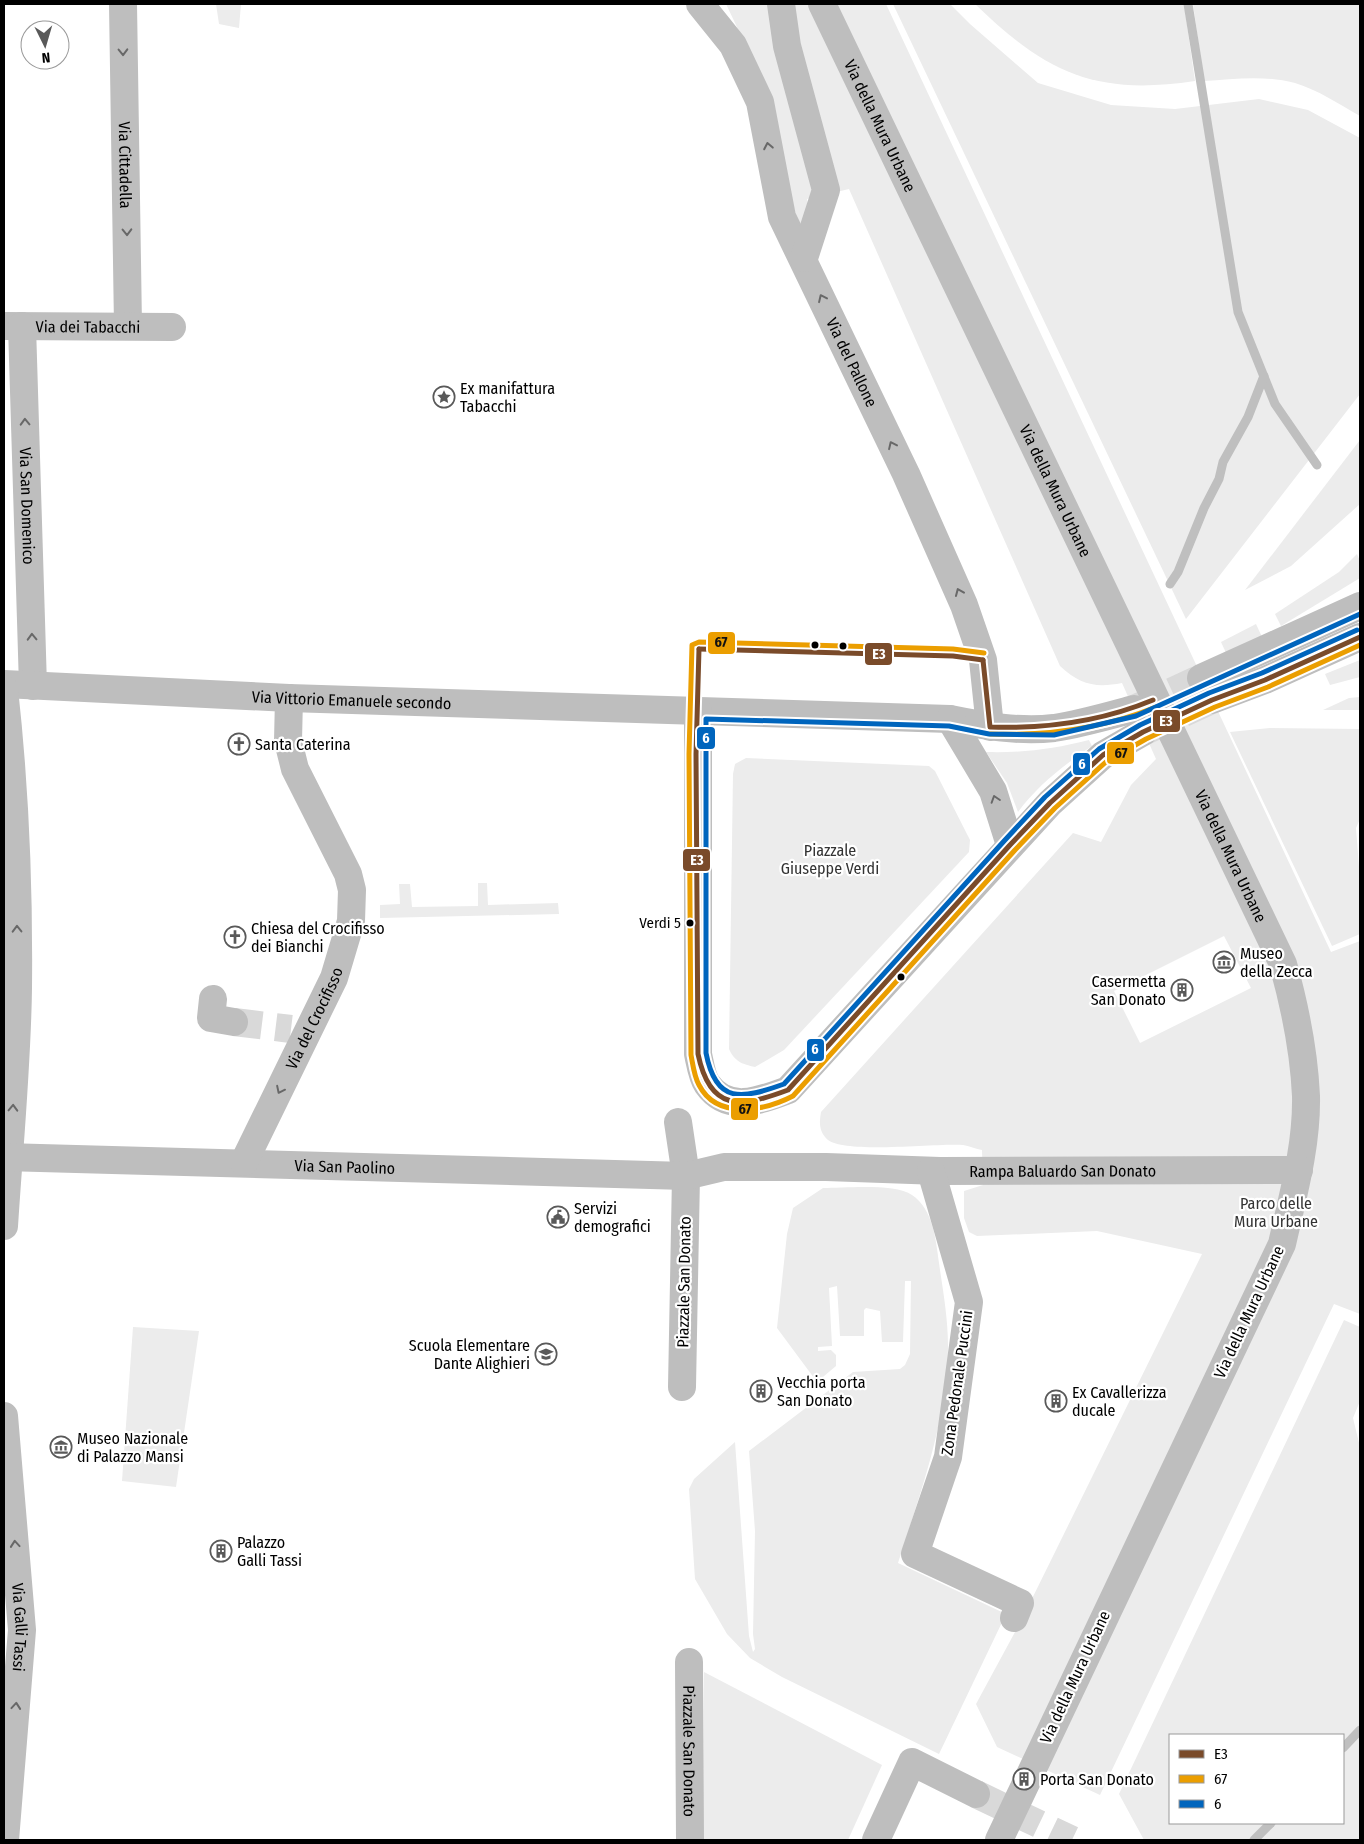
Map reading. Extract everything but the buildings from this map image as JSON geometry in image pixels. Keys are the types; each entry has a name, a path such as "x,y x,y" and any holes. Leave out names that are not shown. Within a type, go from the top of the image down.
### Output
{"street":[{"name":"Via Cittadella","path":"122,4 128,326"},
{"name":"Via del Pallone","path":"700,4 733,45 760,102 782,216 804,258 941,551 977,638 984,660 990,727"},
{"path":"781,4 787,46 826,190 804,258"},
{"name":"Via della Mura Urbane","path":"822,4 1283,964 1296,1012 1306,1096 1299,1170 1282,1244 999,1840"},
{"name":"Via dei Tabacchi","path":"13,326 172,326"},
{"name":"Via San Domenico","path":"13,326 33,686"},
{"path":"1360,606 1206,689 1265,680 1360,637"},
{"name":"Via Vittorio Emanuele secondo","path":"4,684 289,698 698,711"},
{"path":"4,689 14,964 12,1120 6,1157 4,1226"},
{"name":"Via del Crocifisso","path":"244,1162 300,1030 337,967 351,921 350,882 345,867 294,769 288,741 289,698"},
{"path":"698,711 950,719 990,727 1053,728 1139,720 1050,803 1010,845 788,1090 753,1102 726,1100 707,1084 698,1054 698,711"},
{"path":"950,719 993,791 1010,845"},
{"path":"214,999 212,1018 234,1022"},
{"name":"Piazzale San Donato","path":"678,1122 686,1176 682,1387"},
{"name":"Via San Paolino","path":"6,1157 244,1162 686,1176"},
{"name":"Rampa Baluardo San Donato","path":"686,1176 724,1167 826,1167 932,1171 1299,1170"},
{"name":"Zona Pedonale Puccini","path":"932,1171 969,1302 948,1457 915,1554 1020,1602 1014,1618"},
{"name":"Via Galli Tassi","path":"4,1416 22,1630 8,1754 4,1840"},
{"name":"Piazzale San Donato","path":"689,1662 690,1840"},
{"path":"876,1840 912,1762 976,1794"}],"green space":[{"path":"216,4 241,4 239,28 219,24"},
{"name":"Parco delle Mura Urbane","path":"726,4 886,4 1331,952 1360,941 1360,1314 1334,1304 1100,1795 997,1747 976,1704 1021,1621 1202,1254 1097,1231 977,1236 969,1232 964,1218 964,1191 983,1185 982,1150 963,1145 872,1147 838,1144 825,1137 821,1131 820,1120 821,1112 1073,833 1101,842 1131,785 1156,759 1122,683 1089,684 1074,677 1060,666 849,189 807,199 811,220 808,236 797,220 765,86","holes":["1224,936 1251,988 1140,1043 1114,991"]},
{"path":"893,4 950,4 970,24 1038,83 1111,105 1175,109 1259,99 1308,110 1360,138 1360,394 1186,619"},
{"path":"975,4 1184,4 1195,81 1160,85 1128,85 1100,81 1074,74 1049,63 1025,47"},
{"path":"1193,4 1360,4 1360,116 1320,93 1295,83 1261,78 1204,81"},
{"path":"1360,440 1360,504 1291,566 1245,590"},
{"path":"1357,554 1360,561 1360,578 1281,626 1275,614 1339,572"},
{"path":"1256,624 1262,637 1227,655 1221,642"},
{"path":"1360,660 1360,677 1330,685 1325,674"},
{"path":"1360,697 1360,710 1323,710 1349,698"},
{"path":"1270,728 1360,729 1360,819 1356,828 1360,880 1360,934 1332,946 1230,732"},
{"path":"1089,740 1092,746 1052,776 1018,812 1007,783 986,752 1038,750"},
{"name":"Piazzale Giuseppe Verdi","path":"746,758 929,766 935,771 970,840 969,852 784,1050 755,1067 739,1062 729,1049 733,774 735,764"},
{"path":"478,883 487,883 488,905 558,903 559,914 380,918 380,905 400,904 399,884 410,884 412,907 478,906"},
{"path":"856,1187 904,1191 912,1195 925,1208 935,1235 947,1325 947,1373 938,1428 931,1456 898,1563 1006,1614 939,1754 782,1677 750,1658 727,1634 695,1579 689,1489 694,1479 735,1442 749,1636 753,1652 755,1649 753,1634 755,1531 749,1451 853,1372 900,1369 905,1365 910,1354 911,1281 905,1281 903,1342 882,1342 880,1311 866,1308 864,1310 864,1336 840,1336 837,1286 829,1288 832,1346 818,1347 818,1351 831,1350 836,1355 836,1366 817,1382 777,1328 787,1234 793,1208 823,1188"},
{"path":"1344,1320 1360,1327 1360,1401 1353,1418 1360,1447 1360,1840 1144,1840 1119,1794"},
{"path":"133,1327 199,1331 176,1487 122,1481"},
{"path":"704,1672 882,1765 848,1840 703,1840"}],"waterway":[{"path":"1188,4 1238,312 1275,404 1317,465"},
{"path":"1170,584 1178,572 1204,508 1219,479 1223,462 1248,417 1264,376"},
{"path":"1344,1747 1360,1730"},
{"path":"1254,1840 1270,1824"}],"tunnel":[{"path":"1134,709 1201,678"},
{"path":"1145,731 1212,700"},
{"path":"234,1022 291,1029"},
{"path":"976,1794 1072,1840"}],"transit line":[{"name":"6","path":"1357,630 1262,673 1209,693 1140,725 1099,749 1045,797 784,1084 756,1093 733,1094 724,1090 716,1082 710,1070 706,1053 706,719 949,726 989,734 1054,735 1136,716 1360,614"},
{"name":"E3","path":"699,649 696,754 698,1054 703,1073 710,1087 719,1096 742,1102 771,1096 788,1090 1010,845 1050,803 1103,755 1143,732 1212,700 1265,680 1360,637"},
{"name":"67","path":"984,653 953,649 699,642 692,645 689,754 691,1055 699,1085 707,1096 717,1104 729,1108 755,1108 769,1106 793,1096 1015,850 1055,808 1107,761 1146,739 1215,707 1268,687 1360,645"},
{"name":"E3","path":"699,649 953,656 983,660"},
{"name":"E3","path":"983,660 990,727 1032,727 1093,719 1133,708 1153,700"},
{"name":"67","path":"990,734 1033,734 1074,730 1115,721 1156,707"}],"place":[{"name":"Ex manifattura Tabacchi","path":"444,397"},
{"name":"Santa Caterina","path":"239,744"},
{"name":"Verdi 5","path":"690,923"},
{"name":"Chiesa del Crocifisso dei Bianchi","path":"235,937"},
{"name":"Museo della Zecca","path":"1224,962"},
{"name":"Casermetta San Donato","path":"1182,990"},
{"name":"Servizi demografici","path":"558,1217"},
{"name":"Scuola Elementare Dante Alighieri","path":"546,1354"},
{"name":"Vecchia porta San Donato","path":"761,1391"},
{"name":"Ex Cavallerizza ducale","path":"1056,1401"},
{"name":"Museo Nazionale di Palazzo Mansi","path":"61,1447"},
{"name":"Palazzo Galli Tassi","path":"221,1551"},
{"name":"Porta San Donato","path":"1024,1779"}]}
